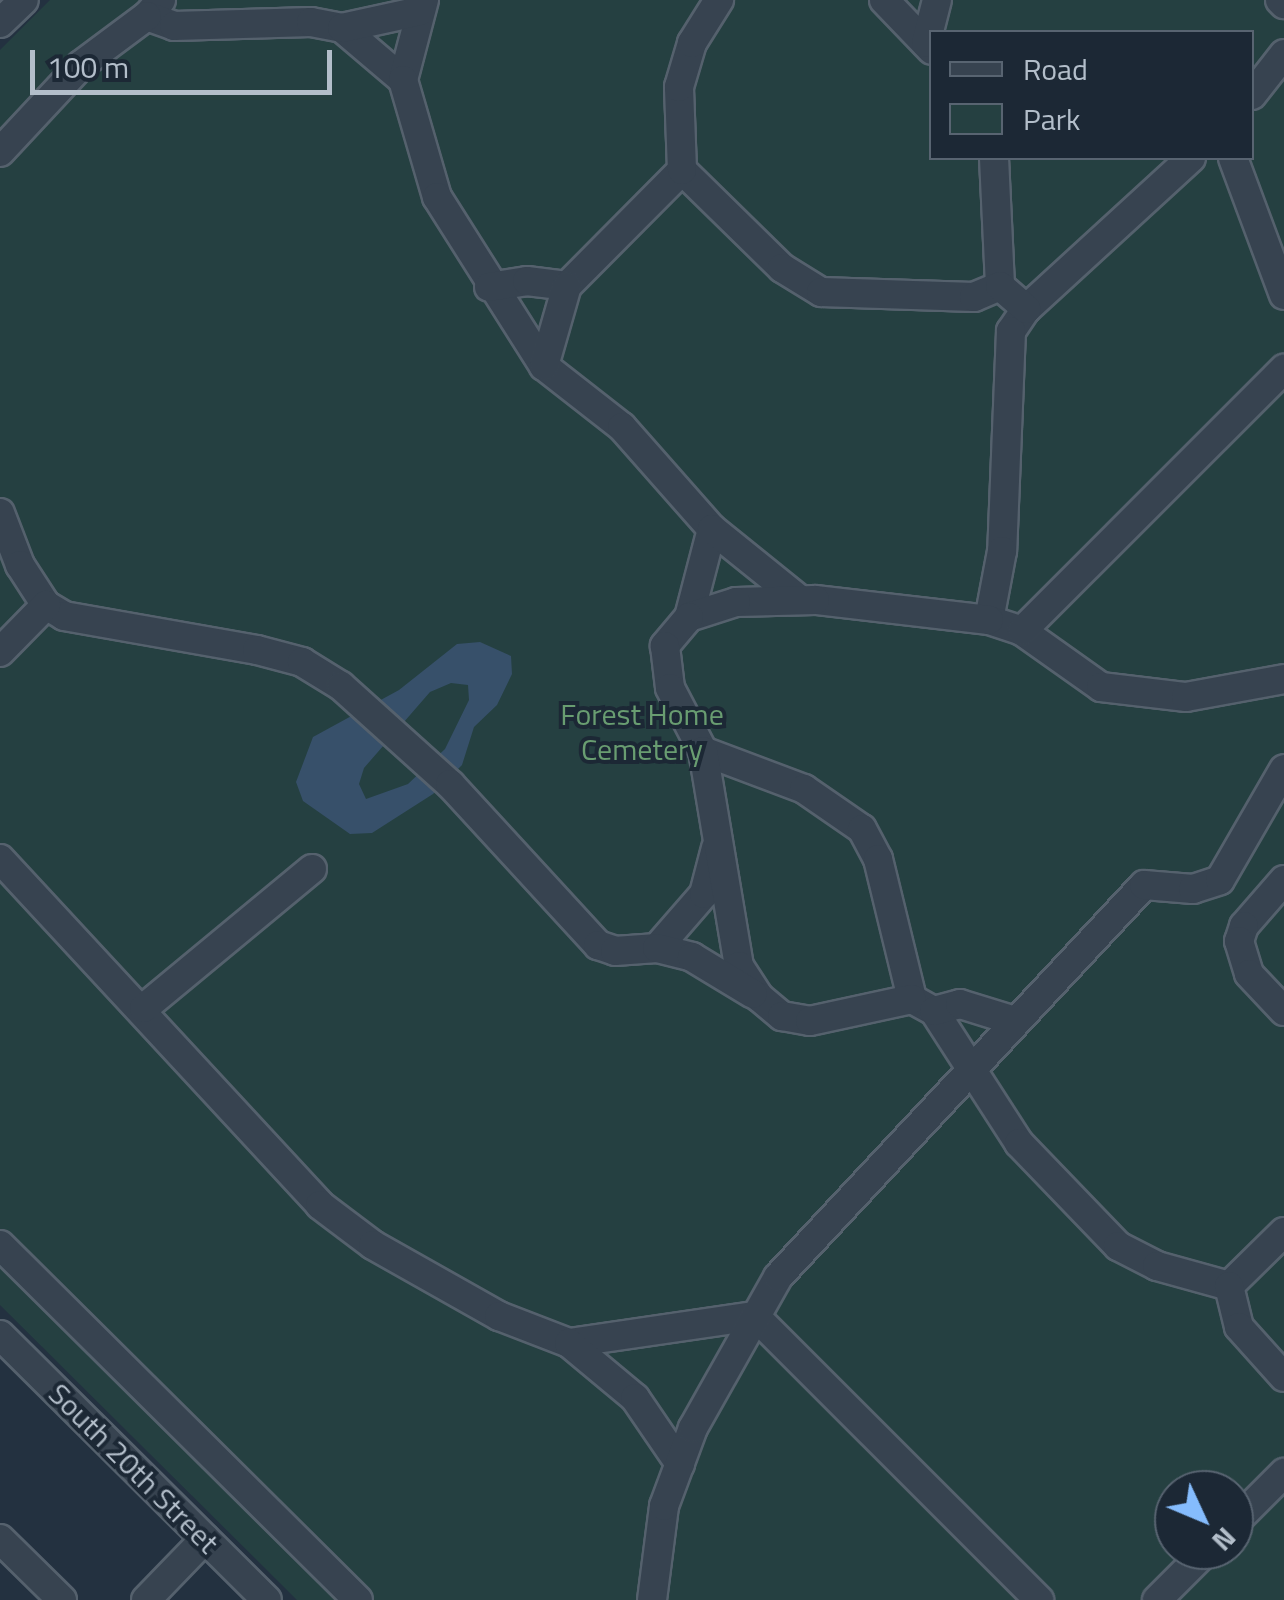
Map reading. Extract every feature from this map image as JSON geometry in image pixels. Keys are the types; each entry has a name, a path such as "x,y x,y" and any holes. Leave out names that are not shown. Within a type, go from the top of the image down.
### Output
{"street":[{"path":"0,23 24,0"},
{"path":"719,0 692,43 680,87 682,170 782,268 820,292 974,297 1000,286"},
{"path":"884,0 929,46"},
{"path":"932,30 937,0"},
{"path":"0,152 81,64 154,8 174,26 310,22 342,28 422,5"},
{"path":"422,5 402,80 437,197 490,287 544,366 622,427 712,530 800,600"},
{"path":"342,28 402,80"},
{"path":"1254,92 1284,54"},
{"path":"994,160 1000,286 1026,309"},
{"path":"989,620 1002,551 1011,331 1026,309 1189,160"},
{"path":"1234,160 1284,294"},
{"path":"544,366 568,286 682,170"},
{"path":"490,287 526,281 568,286"},
{"path":"1022,631 1284,369"},
{"path":"0,513 46,605 106,628 302,662 355,698 472,810 586,937 616,951 657,948 692,957 759,997 782,1016 810,1021 923,1005 960,1004 1015,1021"},
{"path":"712,530 689,617 665,646 666,660 670,688 704,751 716,848 739,966 759,997"},
{"path":"689,617 736,602 800,600 989,620 1022,631 1101,687 1136,694 1186,696 1284,679"},
{"path":"0,652 46,605"},
{"path":"704,751 804,789 862,829 878,858 923,1005 1019,1143 1118,1246 1157,1266 1229,1286"},
{"path":"652,1600 664,1506 680,1464 778,1277 1144,885 1193,889 1220,880 1278,808 1284,768"},
{"path":"657,948 704,894 716,848"},
{"path":"0,859 144,1008 320,1204 373,1245 467,1298 568,1343 635,1398 680,1464"},
{"path":"144,1008 312,869"},
{"path":"1220,880 1254,912"},
{"path":"1284,880 1244,926 1241,957 1284,1011"},
{"path":"1229,1286 1284,1232"},
{"path":"0,1245 358,1600"},
{"path":"1229,1286 1239,1326 1284,1377"},
{"path":"568,1343 755,1316"},
{"path":"755,1316 1039,1600"},
{"name":"South 20th Street","path":"0,1336 267,1600"},
{"path":"1254,1503 1284,1473"},
{"path":"0,1539 62,1600"},
{"path":"146,1600 206,1539"},
{"path":"1157,1600 1187,1570"}],"green space":[{"name":"Forest Home Cemetery","path":"50,0 1284,0 1284,1600 297,1600 0,1305 0,50"}],"water":[{"path":"480,642 511,656 512,674 497,705 474,727 462,765 433,794 372,833 350,834 303,801 296,782 313,737 399,690 457,644","holes":["451,683 468,685 469,700 445,749 408,784 366,799 359,784 364,768 430,692"]}]}
